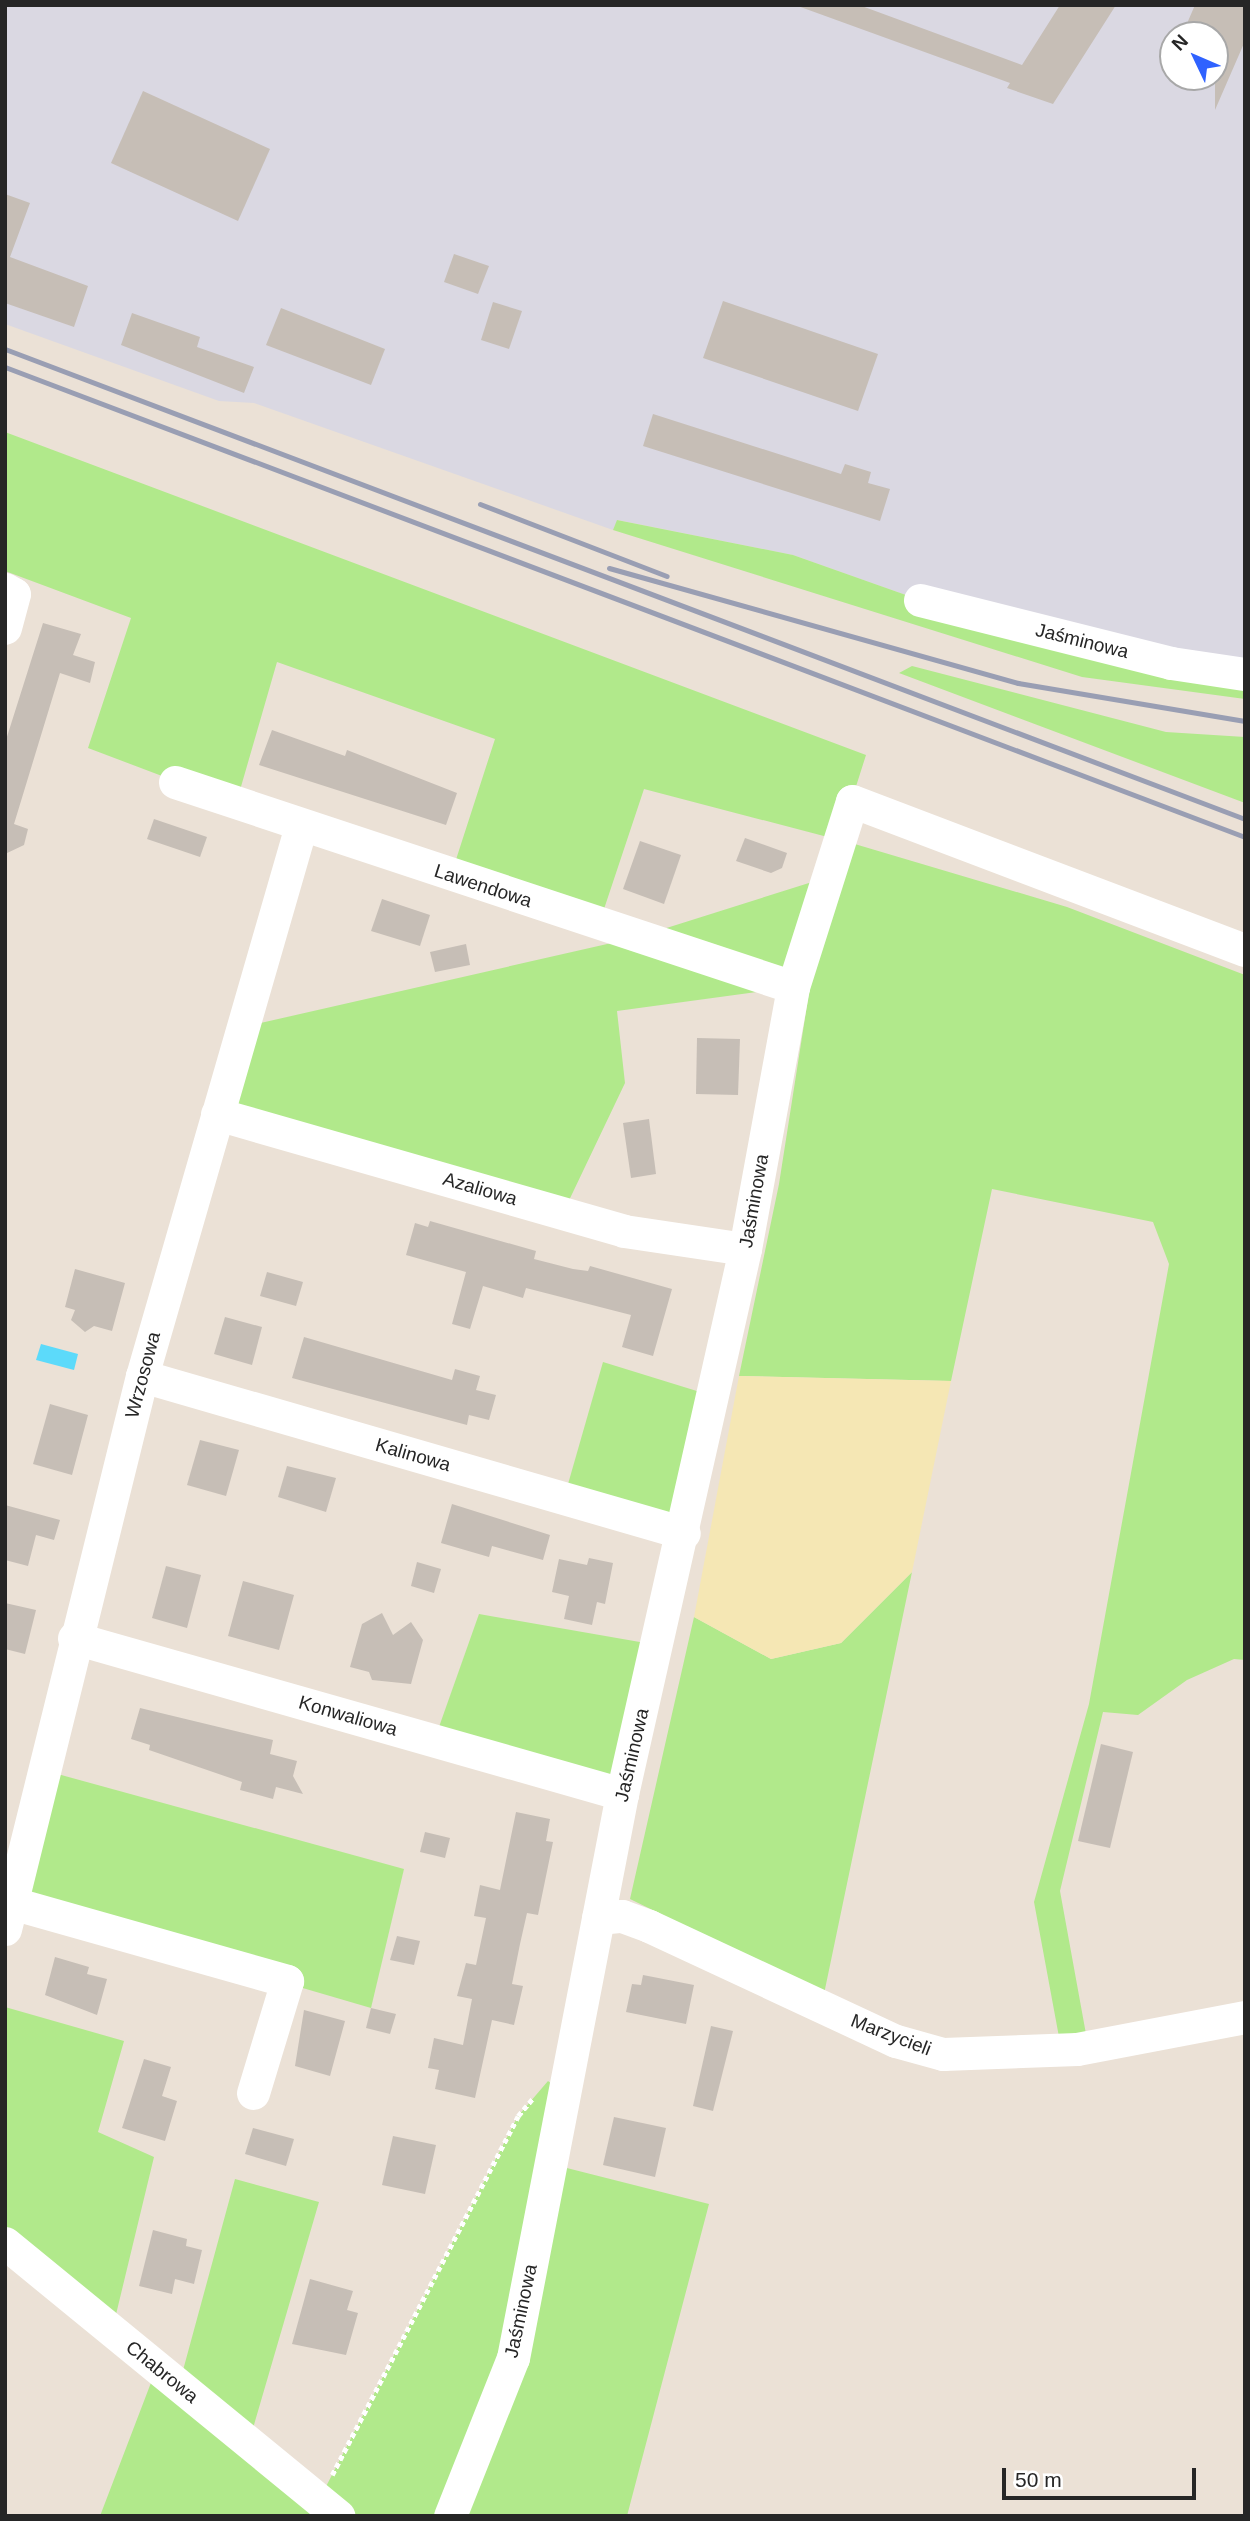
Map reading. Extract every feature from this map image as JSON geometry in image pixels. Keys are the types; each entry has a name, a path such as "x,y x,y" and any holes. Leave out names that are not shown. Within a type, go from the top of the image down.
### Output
{"street":[{"path":"5,589 14,594 5,628"},
{"name":"Jaśminowa","path":"920,600 1171,663 1245,674"},
{"name":"Lawendowa","path":"175,782 793,987"},
{"name":"Jaśminowa","path":"450,2516 513,2358 622,1794 684,1533 745,1249 793,987 852,801 1245,950"},
{"name":"Wrzosowa","path":"9,1916 74,1638 142,1376 301,826"},
{"name":"Azaliowa","path":"217,1114 624,1231 745,1249"},
{"name":"Kalinowa","path":"142,1376 684,1533"},
{"name":"Konwaliowa","path":"74,1638 622,1794"},
{"path":"9,1916 287,1981 253,2094"},
{"name":"Marzycieli","path":"598,1918 622,1916 649,1926 895,2041 943,2054 1077,2049 1245,2017"},
{"name":"Chabrowa","path":"5,2243 323,2511"}],"path":[{"path":"323,2511 518,2116 570,2063"}],"shaded area":[{"path":"5,5 1245,5 1245,674 920,600 793,555 618,520 613,530 254,403 219,401 5,324"}],"green space":[{"path":"5,432 866,755 839,840 644,789 599,924 451,875 495,739 277,662 236,804 88,748 131,618 5,571"},
{"path":"617,520 793,555 920,600 1245,674 1245,699 1082,677 613,530"},
{"path":"912,666 1166,732 1245,737 1245,803 899,673"},
{"path":"848,842 1067,907 1245,975 1245,1660 1234,1659 1187,1680 1138,1715 1103,1712 1060,1891 1086,2034 1059,2037 1034,1902 1089,1704 1169,1264 1153,1222 992,1189 951,1381 739,1376 779,1184 810,986"},
{"path":"828,877 793,987 617,1011 625,1083 563,1213 217,1114 243,1027 638,937"},
{"path":"603,1362 713,1396 684,1533 564,1498"},
{"path":"912,1572 824,1994 630,1899 694,1617 771,1659 841,1643"},
{"path":"479,1614 657,1645 622,1794 434,1741"},
{"path":"43,1770 404,1869 371,2008 12,1903"},
{"path":"5,2007 124,2041 98,2132 154,2157 112,2331 5,2243"},
{"path":"548,2081 564,2093 551,2164 709,2204 627,2516 339,2516 319,2501 310,2516 100,2516 157,2367 179,2385 235,2179 319,2202 249,2442 319,2500 518,2116"}],"sand":[{"path":"739,1376 951,1381 912,1572 841,1643 771,1659 694,1617"}],"water":[{"path":"41,1344 78,1354 74,1370 36,1360"}],"building":[{"path":"795,5 859,5 1022,65 1060,5 1116,5 1053,104 1007,88 1010,83"},
{"path":"1195,5 1245,5 1245,41 1229,78 1229,21 1188,21"},
{"path":"143,91 270,149 238,221 111,163"},
{"path":"1215,91 1223,91 1215,110"},
{"path":"5,194 30,203 10,257 88,286 74,327 5,303"},
{"path":"454,254 489,266 478,294 444,282"},
{"path":"723,301 878,354 858,411 703,358"},
{"path":"493,302 522,311 509,349 481,340"},
{"path":"281,308 385,349 371,385 266,345"},
{"path":"132,313 200,337 197,347 254,367 244,393 121,345"},
{"path":"653,414 841,474 845,464 871,472 868,483 890,489 880,521 643,446"},
{"path":"43,623 81,634 73,655 95,662 90,683 60,673 14,824 28,829 24,845 5,854 5,743"},
{"path":"272,730 345,756 347,750 457,793 446,825 259,765"},
{"path":"154,819 207,837 200,857 147,839"},
{"path":"745,838 787,853 782,868 771,873 736,861"},
{"path":"640,841 681,855 664,904 623,889"},
{"path":"382,899 430,915 420,946 371,931"},
{"path":"466,944 470,965 435,972 430,952"},
{"path":"697,1038 740,1039 738,1095 696,1094"},
{"path":"649,1119 656,1174 631,1178 623,1123"},
{"path":"430,1221 536,1251 534,1259 588,1271 590,1266 672,1289 653,1356 622,1347 631,1315 526,1288 523,1298 483,1286 470,1329 452,1324 466,1272 406,1255 415,1223 428,1227"},
{"path":"75,1269 125,1283 112,1331 94,1326 85,1332 71,1320 75,1310 65,1307"},
{"path":"267,1272 303,1282 296,1306 260,1296"},
{"path":"225,1317 262,1327 252,1365 214,1354"},
{"path":"304,1337 452,1380 455,1369 480,1376 476,1390 496,1395 489,1420 469,1415 467,1425 292,1378"},
{"path":"50,1404 88,1415 72,1475 33,1464"},
{"path":"200,1440 239,1450 226,1496 187,1485"},
{"path":"287,1466 336,1478 326,1512 278,1497"},
{"path":"452,1504 550,1535 543,1560 492,1546 489,1557 441,1543"},
{"path":"5,1505 60,1520 54,1540 36,1535 28,1566 5,1560"},
{"path":"589,1558 613,1563 605,1604 597,1602 592,1625 564,1619 569,1596 552,1592 559,1559 587,1565"},
{"path":"417,1562 441,1569 434,1593 411,1586"},
{"path":"166,1566 201,1575 187,1628 152,1618"},
{"path":"243,1581 294,1595 279,1650 228,1636"},
{"path":"5,1603 36,1610 25,1654 5,1649"},
{"path":"382,1613 393,1635 411,1622 423,1640 411,1684 372,1680 369,1672 350,1667 362,1624"},
{"path":"140,1708 273,1740 270,1754 297,1761 293,1776 303,1794 276,1787 273,1799 240,1790 242,1782 149,1750 150,1745 131,1739"},
{"path":"1101,1744 1133,1752 1110,1848 1078,1841"},
{"path":"516,1812 550,1819 546,1841 553,1842 538,1915 527,1913 520,1944 512,1984 523,1986 514,2025 492,2020 475,2098 435,2089 439,2070 428,2068 434,2038 463,2045 472,1999 457,1996 466,1963 476,1965 486,1918 474,1916 480,1885 500,1890"},
{"path":"425,1832 450,1838 445,1858 420,1852"},
{"path":"397,1936 420,1941 414,1965 390,1960"},
{"path":"55,1957 89,1967 87,1974 107,1979 97,2015 45,1995"},
{"path":"643,1975 694,1985 686,2024 626,2012 632,1984 641,1985"},
{"path":"371,2008 396,2014 390,2034 366,2028"},
{"path":"304,2010 345,2021 330,2076 295,2066"},
{"path":"711,2026 733,2031 713,2111 693,2106"},
{"path":"144,2059 171,2067 162,2096 177,2101 165,2141 122,2128"},
{"path":"614,2117 666,2128 655,2177 603,2165"},
{"path":"253,2128 294,2139 286,2166 245,2154"},
{"path":"393,2136 436,2145 425,2194 382,2185"},
{"path":"153,2230 187,2239 186,2246 202,2250 194,2284 175,2279 172,2294 139,2286"},
{"path":"310,2279 353,2291 347,2310 358,2313 346,2355 292,2344"}],"railway":[{"path":"5,349 1245,819"},
{"path":"5,367 1245,837"},
{"path":"480,504 667,576"},
{"path":"609,568 1018,683 1245,721"}]}
